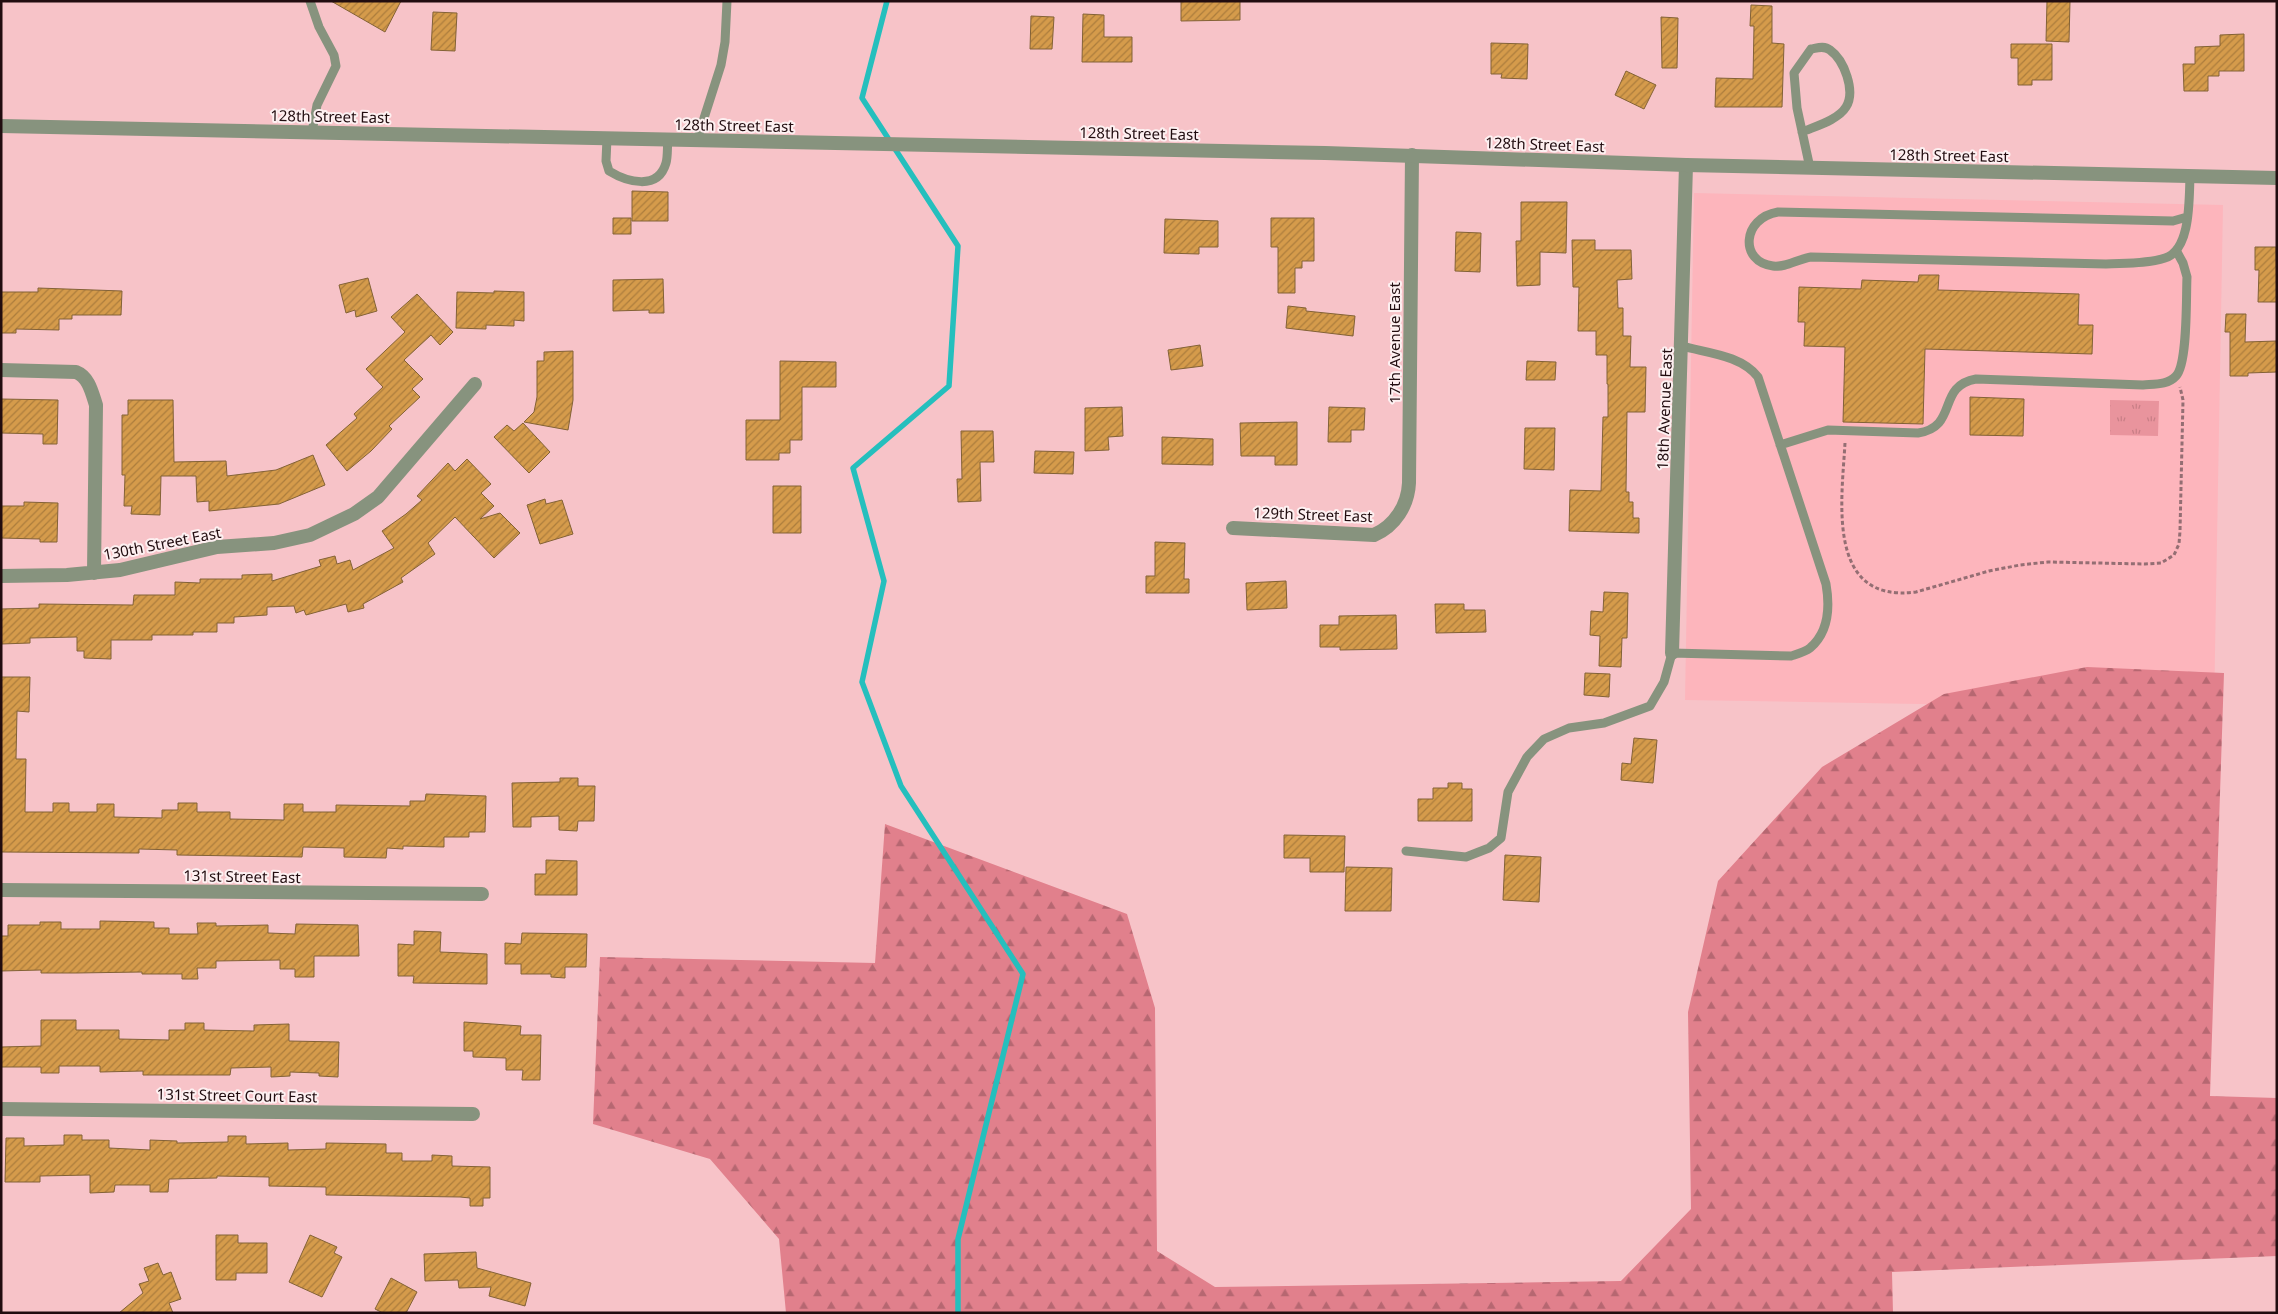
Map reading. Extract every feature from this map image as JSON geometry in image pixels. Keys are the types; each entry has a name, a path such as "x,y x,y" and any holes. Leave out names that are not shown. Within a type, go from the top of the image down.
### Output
{"street":[{"name":"128th Street East","path":"1,126 1412,155 1686,165 2277,178"},
{"name":"17th Avenue East","path":"1390,526 1406,504 1409,483 1412,155"},
{"name":"18th Avenue East","path":"1672,653 1686,165"},
{"path":"1,370 64,371 81,374 89,383 96,405 94,573"},
{"name":"130th Street East","path":"1,576 94,573 120,570 217,547 254,545 310,535 354,514 378,497 475,384"},
{"name":"129th Street East","path":"1233,528 1374,535 1390,526"},
{"name":"131st Street East","path":"1,890 482,894"},
{"name":"131st Street Court East","path":"1,1109 473,1114"}],"lane":[{"path":"310,1 319,28 334,55 336,66 317,105 312,132"},
{"path":"697,140 722,65 727,1"},
{"path":"1802,132 1841,113 1848,105 1849,82 1847,74 1830,50 1822,47 1811,49 1794,73 1797,108 1802,132 1810,168"},
{"path":"607,138 606,162 609,171 620,178 635,182 649,181 659,176 666,164 668,139"},
{"path":"2187,217 2173,221 1791,211 1764,216 1754,224 1749,238 1755,255 1765,264 1773,266 1781,266 1811,257 2106,264 2166,258 2176,252 2184,238 2187,217 2190,176"},
{"path":"1780,444 1828,430 1918,433 1930,431 1944,417 1956,388 1964,381 1976,379 2143,385 2162,384 2175,378 2184,363 2186,277 2183,263 2176,252"},
{"path":"1406,852 1466,857 1489,848 1501,838 1508,792 1527,757 1544,739 1569,728 1604,723 1650,706 1664,682 1672,653 1791,656 1809,649 1819,638 1827,622 1829,602 1826,584 1758,377 1752,370 1729,358 1682,346"}],"path":[{"path":"1846,431 1843,541 1848,558 1856,572 1866,582 1881,589 1905,593 1916,592 1990,571 2048,562 2161,563 2174,555 2179,544 2180,531 2183,400 2182,392 2175,378"}],"shaded area":[{"path":"1694,193 2223,205 2214,709 1685,700"}],"green space":[{"path":"2110,400 2159,401 2158,436 2110,435"},
{"path":"2087,667 2224,673 2210,1096 2277,1098 2277,1256 1892,1272 1893,1313 786,1313 779,1239 710,1159 593,1124 600,957 875,963 885,824 1127,914 1155,1008 1157,1251 1215,1287 1621,1281 1691,1209 1688,1012 1718,881 1822,767 1944,694"}],"building":[{"path":"331,1 401,1 385,32"},
{"path":"1181,1 1240,1 1240,20 1181,21"},
{"path":"2047,1 2070,1 2069,42 2046,41"},
{"path":"1751,5 1772,6 1772,43 1784,44 1782,107 1715,107 1716,78 1753,79 1754,26 1750,26"},
{"path":"433,12 457,13 455,51 431,50"},
{"path":"1083,14 1104,15 1104,37 1132,37 1132,62 1082,62"},
{"path":"1031,16 1054,17 1052,49 1030,49"},
{"path":"1661,17 1678,18 1677,68 1662,68"},
{"path":"2244,34 2244,71 2219,71 2219,76 2208,76 2208,91 2184,91 2183,64 2195,64 2195,47 2220,46 2220,35"},
{"path":"1491,43 1528,44 1527,79 1501,78 1502,74 1491,74"},
{"path":"2011,44 2052,44 2052,80 2032,80 2032,85 2018,85 2018,58 2011,58"},
{"path":"1626,71 1656,85 1644,109 1615,95"},
{"path":"632,191 668,192 668,221 632,221"},
{"path":"1521,202 1567,202 1566,253 1540,252 1540,285 1517,286 1516,241 1521,241"},
{"path":"613,218 631,218 631,234 613,234"},
{"path":"1271,218 1314,218 1314,261 1302,261 1302,268 1295,268 1295,293 1278,293 1278,247 1271,247"},
{"path":"1165,219 1218,221 1218,247 1199,247 1199,254 1164,253"},
{"path":"1456,232 1481,233 1480,272 1455,271"},
{"path":"1572,240 1595,240 1595,250 1631,250 1632,279 1617,280 1618,308 1623,308 1623,336 1631,336 1630,367 1646,367 1645,412 1627,412 1626,492 1629,492 1629,502 1633,502 1633,518 1639,518 1639,533 1569,531 1570,490 1601,491 1603,417 1608,417 1607,355 1596,355 1596,331 1578,331 1579,287 1573,287"},
{"path":"2255,247 2276,247 2277,302 2258,302 2259,270 2255,270"},
{"path":"1919,275 1939,275 1938,290 2079,294 2078,325 2093,325 2092,354 1925,349 1923,424 1843,422 1845,347 1804,346 1805,322 1798,322 1799,287 1861,289 1862,280 1918,282"},
{"path":"368,278 377,311 356,317 355,310 346,313 339,285"},
{"path":"663,279 664,313 649,313 649,310 613,311 613,280"},
{"path":"38,288 122,291 121,315 72,315 72,319 59,319 59,330 16,329 16,333 1,333 1,292 38,292"},
{"path":"494,291 524,292 524,321 514,320 514,326 486,325 486,329 456,328 457,292 494,293"},
{"path":"417,294 453,332 440,345 431,335 404,360 423,379 412,389 420,397 389,426 392,429 371,451 347,471 326,445 357,418 354,414 383,387 366,369 405,332 391,317"},
{"path":"1288,306 1306,308 1306,311 1355,316 1353,336 1286,328"},
{"path":"2226,314 2246,314 2245,342 2277,341 2277,372 2248,373 2248,376 2230,376 2230,332 2225,332"},
{"path":"1200,345 1203,366 1171,370 1168,350"},
{"path":"573,351 573,400 568,430 524,422 534,412 537,397 537,361 544,361 544,352"},
{"path":"780,361 836,362 836,387 802,387 802,440 790,440 790,453 779,453 779,460 746,460 746,420 780,420"},
{"path":"1527,361 1556,362 1555,380 1526,380"},
{"path":"1970,397 2024,399 2023,436 1970,435"},
{"path":"1,399 58,400 57,444 43,444 43,434 1,433"},
{"path":"128,400 173,400 174,462 226,461 227,476 276,470 313,455 325,485 279,504 209,511 209,501 197,502 196,476 161,476 160,515 131,514 132,506 124,506 125,475 122,475 122,415 128,415"},
{"path":"1122,407 1123,436 1108,437 1109,450 1085,451 1085,408"},
{"path":"1329,407 1365,408 1364,430 1351,430 1351,442 1328,442"},
{"path":"1297,422 1297,465 1275,465 1275,456 1241,456 1240,423"},
{"path":"523,423 550,452 529,473 494,437 507,425 514,431"},
{"path":"1525,428 1555,428 1554,470 1524,469"},
{"path":"961,431 993,431 994,462 980,462 981,501 958,502 957,479 962,479"},
{"path":"1162,437 1213,439 1213,465 1162,464"},
{"path":"1035,451 1074,452 1073,474 1034,473"},
{"path":"467,459 491,484 481,493 494,506 480,519 500,513 520,533 494,558 455,517 428,543 435,554 401,578 403,582 363,604 364,608 348,612 346,604 306,615 304,610 296,613 294,606 267,607 267,615 234,617 234,623 217,623 217,632 193,632 193,635 152,635 152,640 111,640 111,659 84,658 84,651 77,651 77,637 30,638 30,643 1,644 1,609 39,608 39,604 133,605 134,595 175,595 175,582 200,583 200,579 242,579 242,575 272,574 272,581 321,566 319,560 335,556 337,564 350,560 353,570 394,548 382,531 422,500 417,496 448,463 455,471"},
{"path":"773,486 801,486 801,533 773,533"},
{"path":"545,499 546,504 562,500 573,534 540,544 527,505"},
{"path":"24,502 58,503 57,542 40,542 40,539 1,538 1,506 24,506"},
{"path":"1155,542 1185,543 1184,579 1189,579 1189,593 1146,593 1146,576 1155,576"},
{"path":"1286,581 1287,608 1247,610 1246,583"},
{"path":"1604,592 1628,593 1627,638 1622,638 1621,667 1599,666 1600,636 1590,635 1591,611 1603,612"},
{"path":"1435,604 1464,604 1464,610 1485,610 1486,632 1436,633"},
{"path":"1396,615 1397,649 1340,650 1340,647 1320,647 1320,625 1339,625 1339,616"},
{"path":"1585,673 1610,674 1609,697 1584,695"},
{"path":"1,677 30,677 29,712 17,711 16,759 26,759 25,812 53,812 53,803 69,803 69,812 97,812 97,804 114,804 114,817 162,818 162,810 178,810 178,803 197,803 197,812 230,812 230,819 284,820 284,804 303,804 303,812 336,812 336,805 410,806 410,801 425,801 426,794 486,796 485,832 469,832 469,837 444,837 444,847 403,846 403,849 387,848 386,858 344,857 344,848 303,847 302,857 177,855 177,850 139,849 139,853 1,852"},
{"path":"1634,738 1657,740 1653,783 1621,780 1622,763 1631,764"},
{"path":"560,778 578,778 578,786 595,786 594,821 578,821 577,831 559,830 559,816 531,817 531,827 513,827 512,783 560,782"},
{"path":"1448,783 1462,783 1462,789 1472,789 1472,821 1418,821 1418,799 1433,799 1433,788 1448,788"},
{"path":"1284,835 1345,836 1344,872 1310,872 1310,858 1284,858"},
{"path":"1505,855 1541,857 1539,902 1503,900"},
{"path":"546,860 577,861 577,895 535,895 535,874 546,874"},
{"path":"1346,867 1392,868 1391,911 1345,911"},
{"path":"100,921 154,922 154,928 169,928 169,934 198,934 197,923 216,923 216,926 268,925 268,933 295,934 296,924 358,925 359,956 314,956 314,977 295,977 295,969 280,969 280,960 216,961 216,968 197,968 198,979 182,979 182,974 142,974 142,972 41,973 41,970 1,971 1,936 8,936 8,925 40,925 40,922 61,922 61,929 100,929"},
{"path":"414,931 441,932 440,952 487,954 487,984 413,983 414,976 398,976 398,944 414,945"},
{"path":"522,933 587,934 586,967 565,967 565,978 551,977 551,974 521,974 521,964 505,964 505,943 521,944"},
{"path":"41,1020 76,1020 76,1030 119,1030 119,1039 169,1040 169,1030 185,1030 185,1023 204,1023 204,1030 254,1031 254,1025 289,1024 289,1041 339,1042 338,1077 319,1076 319,1073 290,1072 290,1076 271,1077 271,1067 231,1068 230,1075 143,1075 143,1071 100,1072 100,1066 59,1066 59,1073 41,1073 41,1067 1,1067 1,1047 41,1046"},
{"path":"464,1022 521,1026 520,1035 541,1035 540,1080 522,1080 523,1070 506,1070 506,1058 473,1057 473,1051 464,1051"},
{"path":"64,1135 82,1135 82,1140 109,1140 109,1148 150,1150 150,1140 177,1141 177,1143 228,1142 228,1136 246,1136 246,1144 288,1143 288,1150 326,1149 326,1143 386,1144 386,1153 402,1153 402,1161 432,1161 432,1155 452,1156 452,1166 490,1167 490,1198 483,1198 483,1206 470,1206 470,1198 460,1197 326,1195 326,1187 269,1186 269,1177 217,1176 217,1178 169,1179 168,1192 150,1192 150,1185 115,1185 114,1192 90,1193 90,1175 40,1176 40,1182 5,1182 6,1138 24,1138 24,1146 64,1145"},
{"path":"216,1235 238,1235 238,1243 267,1243 267,1273 236,1273 236,1280 216,1280"},
{"path":"310,1235 337,1247 334,1253 342,1257 322,1297 289,1282"},
{"path":"476,1252 477,1268 531,1283 525,1306 489,1296 491,1287 459,1288 458,1280 425,1281 424,1254"},
{"path":"158,1263 163,1275 171,1272 181,1299 169,1303 173,1313 119,1313 143,1293 139,1284 149,1281 144,1268"},
{"path":"391,1278 417,1292 406,1313 383,1313 375,1309"}],"waterway":[{"path":"887,1 862,98 958,246 949,386 853,468 884,581 862,682 901,786 1023,974 958,1239 958,1313"}]}
